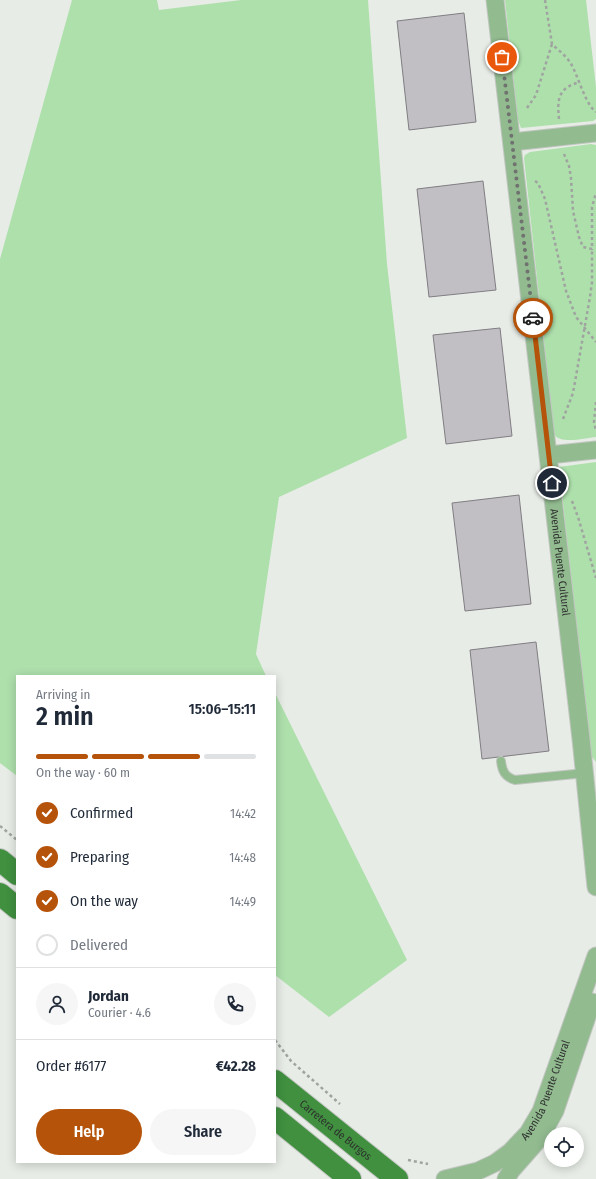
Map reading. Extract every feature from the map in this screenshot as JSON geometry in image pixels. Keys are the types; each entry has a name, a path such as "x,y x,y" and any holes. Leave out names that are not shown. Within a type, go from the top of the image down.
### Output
{"main road":[{"path":"0,860 16,873"},
{"path":"0,894 16,907"},
{"name":"Carretera de Burgos","path":"276,1082 396,1179"},
{"path":"276,1119 350,1179"}],"street":[{"name":"Avenida Puente Cultural","path":"495,0 553,496 591,777 596,887"},
{"path":"512,142 596,133"},
{"path":"549,455 596,450"},
{"name":"Avenida Puente Cultural","path":"445,1179 478,1170 495,1163 510,1152 528,1134 541,1111 596,956"},
{"name":"Avenida Puente Cultural","path":"506,1179 540,1138 555,1111 596,989"}],"lane":[{"path":"501,761 502,769 505,774 509,778 515,780 591,777"}],"path":[{"path":"509,115 526,109 533,101 539,86 552,44 545,0"},
{"path":"552,44 570,63 580,82 590,107 596,112"},
{"path":"580,82 567,87 560,93 558,99 558,117 565,156 572,178 573,211 579,237 583,247 592,249"},
{"path":"516,181 533,180 538,183 545,200 566,291 576,317 584,329 596,342"},
{"path":"545,425 558,424 562,421 573,393 592,282 592,207 596,193"},
{"path":"596,402 594,422 596,431"},
{"path":"553,496 567,497 573,502 596,578"},
{"path":"0,826 16,839"},
{"path":"276,1041 291,1061 344,1108"},
{"path":"406,1159 428,1164"}],"green space":[{"path":"72,0 157,0 159,10 241,0 368,0 387,264 407,438 279,497 256,654 266,675 16,675 16,775 0,763 0,259"},
{"path":"505,0 586,0 596,87 596,119 593,121 521,128 518,120"},
{"path":"591,144 596,145 596,437 567,440 557,437 554,434 524,158 525,155 530,152"},
{"path":"596,462 596,762 592,757 590,748 559,467"},
{"path":"276,695 407,960 329,1017 276,976"}],"building":[{"path":"464,13 476,122 409,130 397,21"},
{"path":"483,181 496,290 429,297 417,189"},
{"path":"500,328 512,436 446,444 433,335"},
{"path":"519,495 531,604 465,611 452,503"},
{"path":"536,642 549,751 482,759 470,650"}],"way so far":[{"path":"502,57 533,318"}],"route":[{"path":"533,318 552,483"}]}
